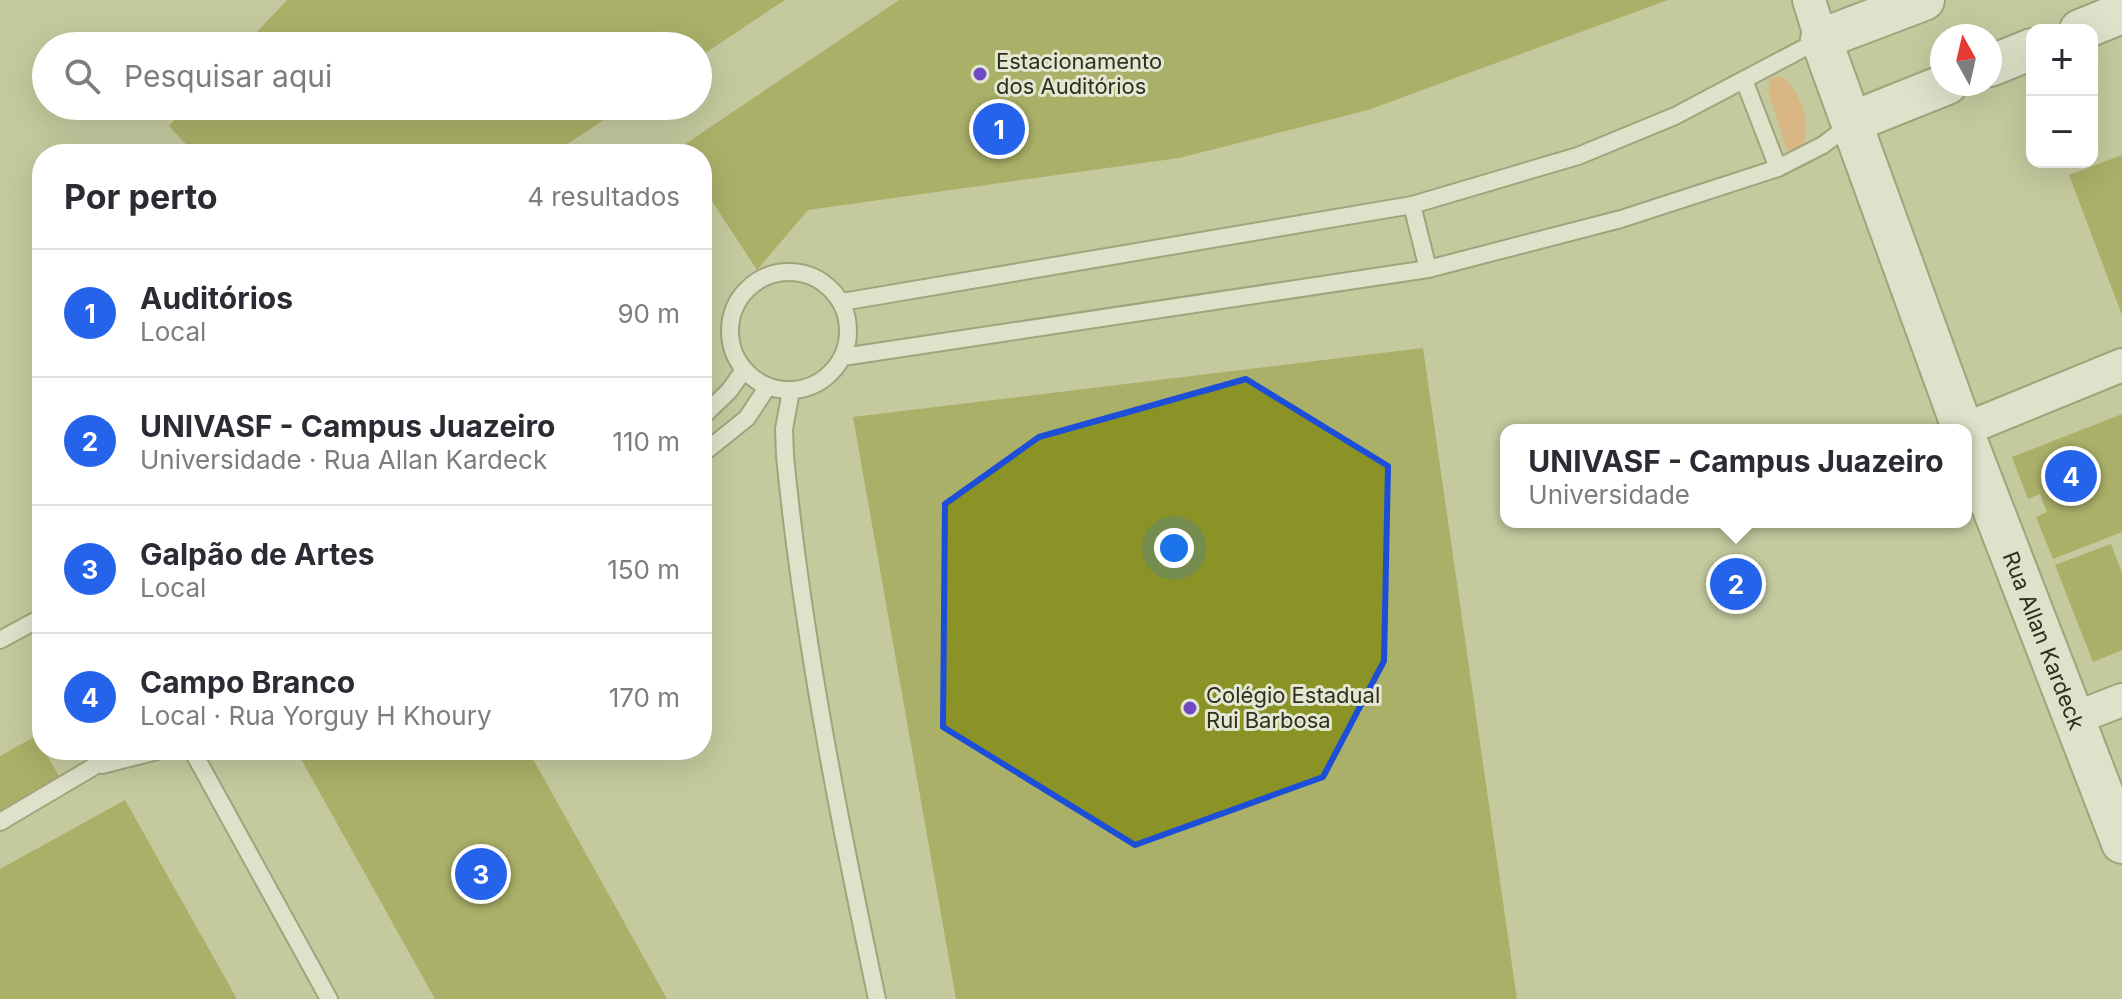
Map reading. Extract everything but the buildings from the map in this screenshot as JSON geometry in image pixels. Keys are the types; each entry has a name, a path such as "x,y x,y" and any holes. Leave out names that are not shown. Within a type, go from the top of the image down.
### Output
{"street":[{"path":"1809,0 1961,424"},
{"path":"1821,39 1924,0"},
{"path":"2095,24 2122,13"},
{"path":"2002,61 2026,51"},
{"path":"1852,122 1930,91"},
{"path":"1972,426 2122,365"},
{"name":"Rua Allan Kardeck","path":"1972,455 2122,843"},
{"path":"2073,719 2122,700"}],"lane":[{"path":"842,302 1412,205 1578,156 1675,116 1821,39"},
{"path":"1744,80 1778,168"},
{"path":"843,357 1428,269 1621,219 1778,168 1823,145 1852,122"},
{"path":"1412,205 1428,269"},
{"path":"796,272 814,278 830,288 842,302 848,320 849,339 843,357 818,384 791,391 768,386 744,370 733,353 730,333 733,313 743,295 758,281 777,273 796,272"},
{"path":"712,407 744,370"},
{"path":"712,446 747,418 768,386"},
{"path":"791,391 784,429 785,456 805,615 840,826 877,999"},
{"path":"0,640 32,623"},
{"path":"0,822 102,760"},
{"path":"93,767 121,760"},
{"path":"198,760 329,999"}],"highlighted area":[{"path":"1246,379 1388,466 1384,661 1323,777 1135,845 943,727 945,504 1039,437"}],"shaded area":[{"path":"1781,77 1796,93 1805,117 1804,141 1798,149 1788,153 1768,90 1771,78"}],"place":[{"name":"Estacionamento dos Auditórios","path":"980,74"},
{"name":"Auditórios","path":"999,129"},
{"name":"Campo Branco","path":"2071,476"},
{"name":"UNIVASF - Campus Juazeiro","path":"1736,584"},
{"name":"Colégio Estadual Rui Barbosa","path":"1190,708"},
{"name":"Galpão de Artes","path":"481,874"}]}
